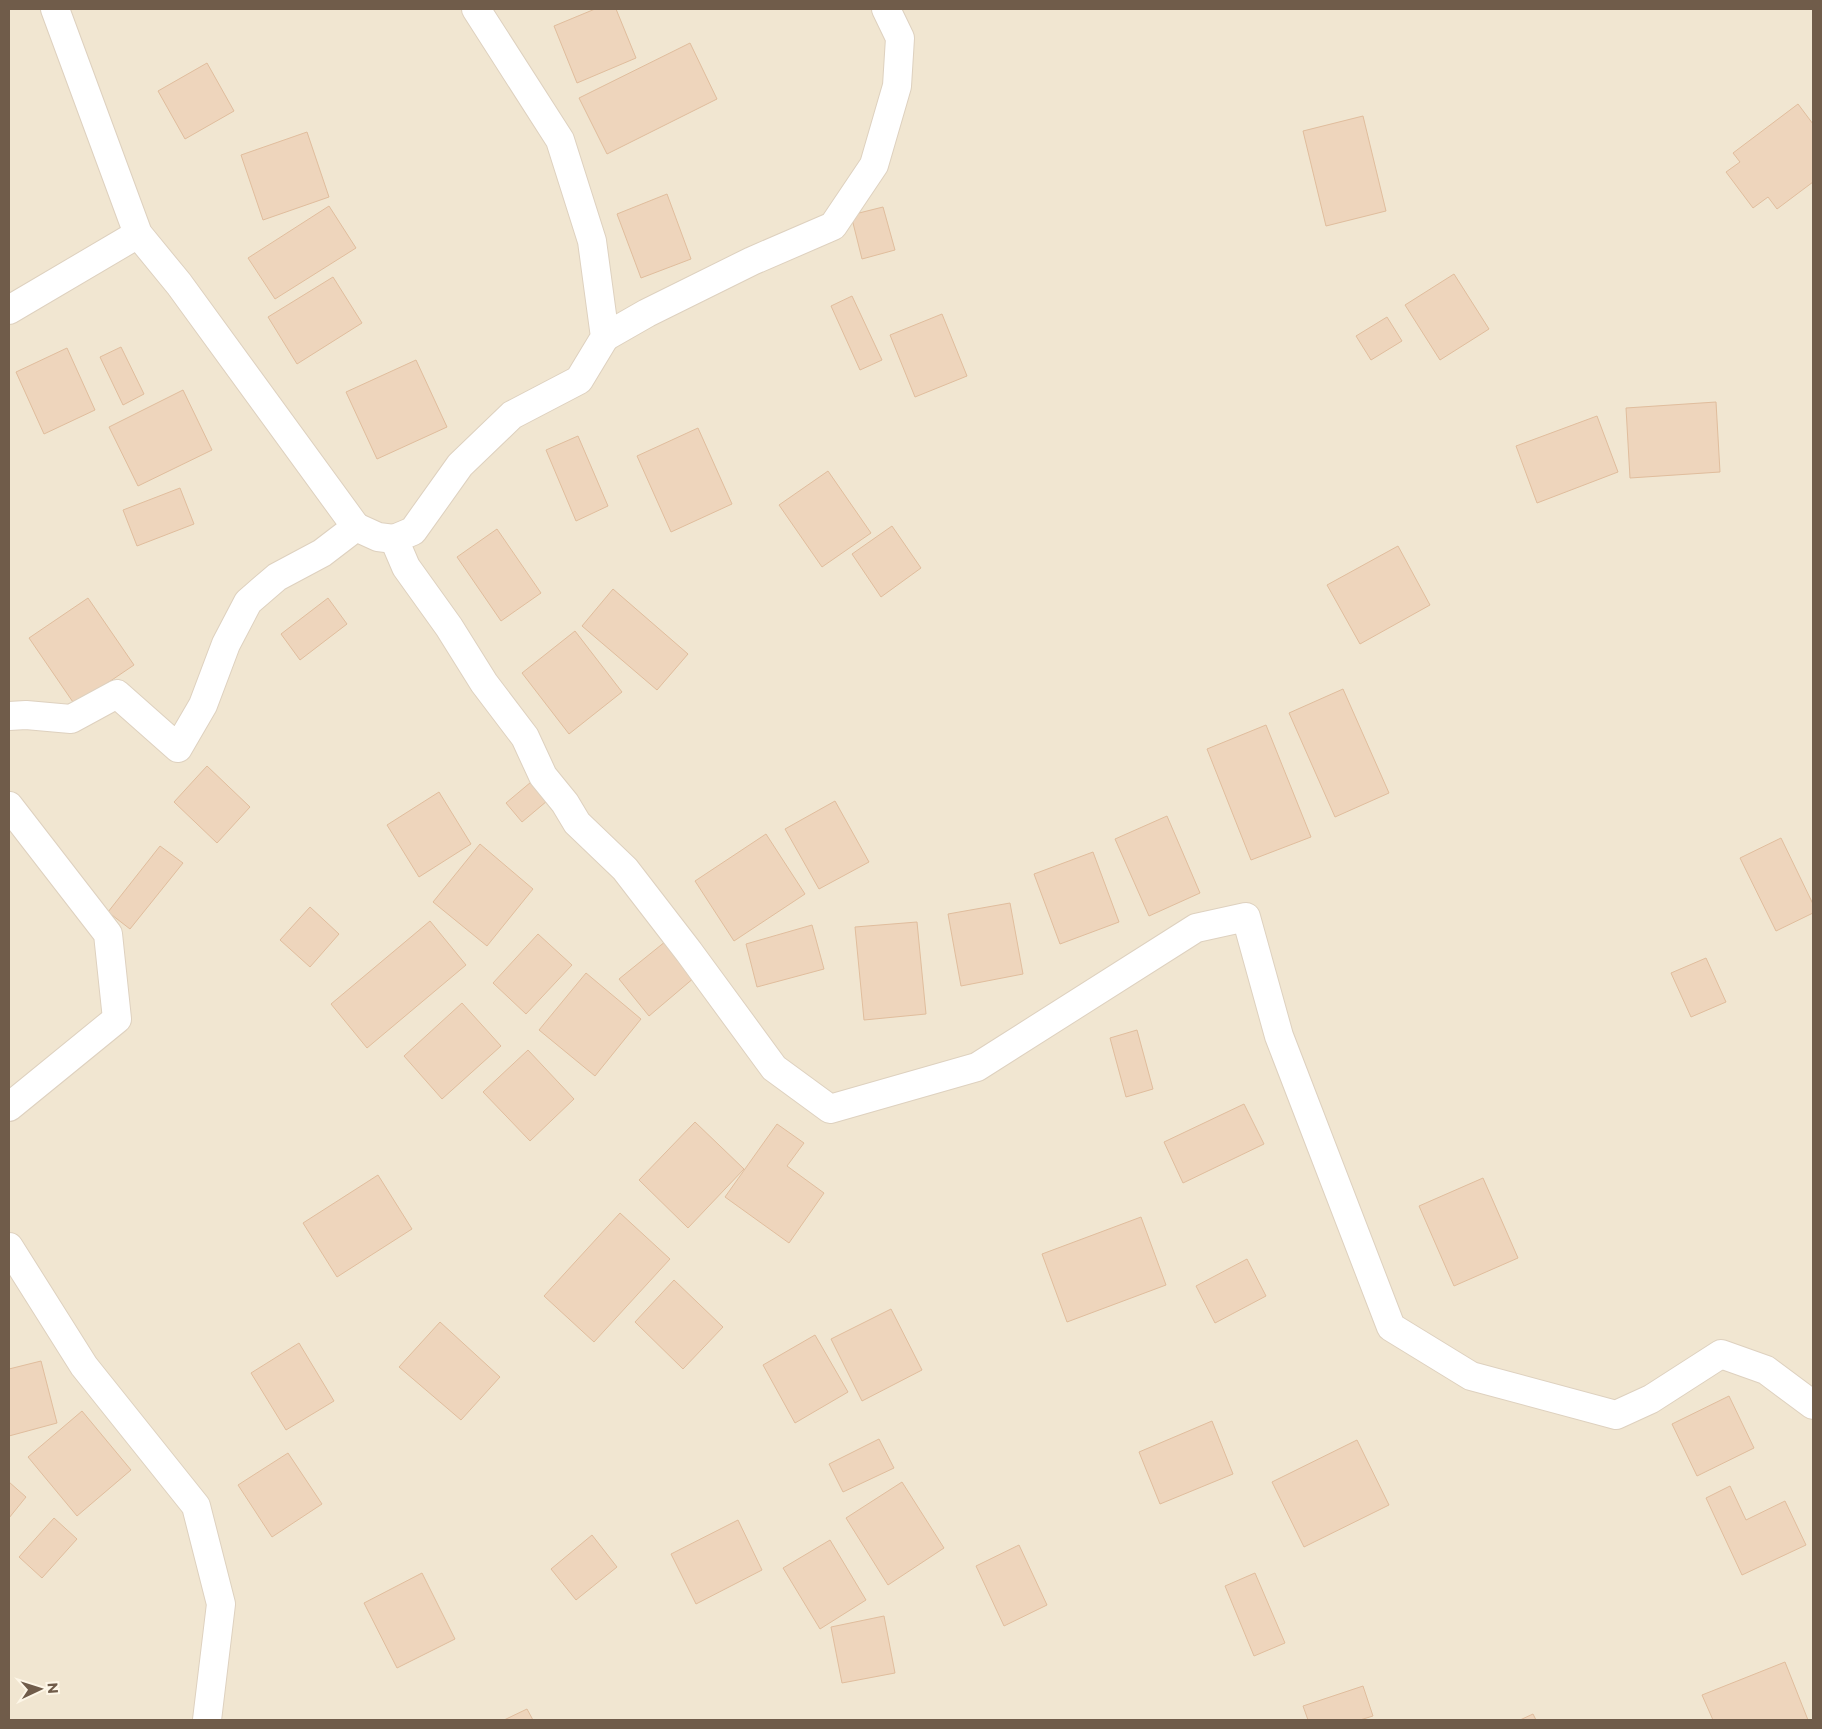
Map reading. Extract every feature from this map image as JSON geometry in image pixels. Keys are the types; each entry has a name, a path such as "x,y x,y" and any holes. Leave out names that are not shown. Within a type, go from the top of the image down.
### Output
{"street":[{"path":"55,9 138,234 179,284 356,527 378,537 394,539 413,531 460,465 512,415 579,380 605,337 647,313 752,260 833,226 874,165 897,86 900,38 886,9"},
{"path":"476,9 560,140 592,241 605,337"},
{"path":"9,310 138,234"},
{"path":"9,716 26,714 71,719 117,694 178,748 203,705 226,644 248,602 277,577 322,553 356,527"},
{"path":"394,539 406,567 484,682 525,737 543,776 565,803 577,823 625,869 774,1068 830,1109 977,1066 1196,928 1246,918 1279,1036 1391,1327 1471,1376 1616,1415 1651,1399 1721,1354 1766,1370 1813,1405"},
{"path":"9,806 108,934 117,1020 9,1107"},
{"path":"9,1246 84,1366 196,1506 221,1604 207,1720"}],"shaded area":[{"path":"9,9 1813,9 1813,1720 9,1720"}],"building":[{"path":"595,9 616,9 636,58 577,83 554,26"},
{"path":"690,43 717,99 607,154 579,98"},
{"path":"207,63 234,111 185,139 158,91"},
{"path":"1798,104 1813,124 1813,182 1777,209 1768,197 1753,208 1726,172 1740,162 1733,153"},
{"path":"1363,116 1386,211 1326,226 1303,131"},
{"path":"307,132 329,197 263,220 241,155"},
{"path":"667,194 691,259 641,278 617,214"},
{"path":"329,206 356,248 275,299 248,258"},
{"path":"883,207 895,250 862,259 851,215"},
{"path":"1454,274 1489,329 1440,360 1405,305"},
{"path":"333,277 362,323 297,364 268,317"},
{"path":"852,296 882,360 860,370 831,306"},
{"path":"942,314 967,376 915,397 890,335"},
{"path":"1387,317 1402,341 1371,360 1356,336"},
{"path":"121,347 144,394 123,405 100,357"},
{"path":"67,348 95,410 44,434 16,372"},
{"path":"416,360 447,427 377,459 346,392"},
{"path":"183,390 212,450 138,486 109,427"},
{"path":"1716,402 1720,472 1630,478 1626,408"},
{"path":"1597,416 1618,472 1537,503 1516,446"},
{"path":"698,428 732,504 671,532 637,456"},
{"path":"578,436 608,506 576,521 546,450"},
{"path":"828,471 871,533 822,567 779,505"},
{"path":"180,488 194,524 137,546 123,510"},
{"path":"892,526 921,568 881,597 852,554"},
{"path":"497,529 541,593 501,621 457,557"},
{"path":"1398,546 1430,605 1360,644 1327,585"},
{"path":"613,589 688,654 657,690 582,626"},
{"path":"88,598 134,665 75,705 29,638"},
{"path":"328,598 347,624 300,660 281,634"},
{"path":"575,631 622,692 569,734 522,673"},
{"path":"1343,689 1389,793 1335,817 1289,713"},
{"path":"1266,725 1311,837 1251,860 1207,749"},
{"path":"207,766 250,807 217,843 174,802"},
{"path":"531,782 547,801 522,822 506,803"},
{"path":"439,792 471,844 419,877 387,825"},
{"path":"835,801 869,862 819,889 785,829"},
{"path":"1167,816 1200,893 1149,916 1115,839"},
{"path":"766,834 805,894 734,941 695,881"},
{"path":"1781,838 1813,904 1813,913 1776,931 1740,858"},
{"path":"480,844 533,889 487,946 433,902"},
{"path":"160,846 183,863 130,929 108,912"},
{"path":"1093,852 1119,922 1060,944 1034,874"},
{"path":"1010,903 1023,974 961,986 948,914"},
{"path":"310,907 339,934 310,967 280,940"},
{"path":"430,921 466,965 367,1048 331,1004"},
{"path":"917,922 926,1014 864,1020 855,927"},
{"path":"812,925 824,969 757,987 746,944"},
{"path":"538,934 572,965 526,1014 493,983"},
{"path":"666,941 695,977 649,1016 619,979"},
{"path":"1706,958 1726,1002 1691,1017 1671,973"},
{"path":"586,973 641,1019 595,1076 539,1030"},
{"path":"462,1003 501,1046 442,1099 404,1056"},
{"path":"1137,1030 1153,1089 1126,1097 1110,1038"},
{"path":"528,1050 574,1099 530,1141 483,1092"},
{"path":"1244,1104 1264,1144 1183,1183 1164,1142"},
{"path":"695,1122 744,1169 688,1228 639,1180"},
{"path":"777,1124 804,1143 787,1166 824,1193 789,1243 725,1197"},
{"path":"378,1175 412,1229 337,1277 303,1223"},
{"path":"1483,1178 1518,1258 1454,1286 1419,1206"},
{"path":"620,1213 670,1259 594,1342 544,1296"},
{"path":"1141,1217 1166,1285 1067,1322 1042,1254"},
{"path":"1247,1259 1266,1296 1215,1323 1196,1286"},
{"path":"674,1280 723,1327 683,1369 635,1322"},
{"path":"891,1309 922,1370 862,1401 831,1339"},
{"path":"440,1322 500,1377 461,1420 399,1367"},
{"path":"815,1335 848,1392 795,1423 763,1365"},
{"path":"299,1343 334,1401 286,1430 251,1373"},
{"path":"41,1361 57,1423 9,1436 9,1369"},
{"path":"1729,1396 1754,1448 1697,1476 1672,1424"},
{"path":"82,1411 131,1470 77,1516 28,1457"},
{"path":"1212,1421 1233,1474 1160,1504 1139,1452"},
{"path":"879,1439 894,1468 843,1492 829,1464"},
{"path":"1357,1440 1389,1505 1304,1547 1272,1482"},
{"path":"288,1453 322,1504 272,1537 238,1485"},
{"path":"9,1482 26,1497 9,1518"},
{"path":"902,1482 944,1548 888,1585 846,1518"},
{"path":"1730,1486 1746,1520 1785,1501 1806,1545 1742,1575 1706,1498"},
{"path":"54,1518 77,1539 42,1578 19,1557"},
{"path":"738,1520 762,1570 696,1604 671,1554"},
{"path":"592,1535 617,1567 576,1600 551,1569"},
{"path":"830,1540 866,1600 820,1629 783,1568"},
{"path":"1019,1545 1047,1605 1004,1626 976,1566"},
{"path":"422,1573 455,1639 397,1668 364,1603"},
{"path":"1255,1573 1285,1643 1254,1656 1225,1586"},
{"path":"884,1616 895,1673 842,1683 831,1627"},
{"path":"1785,1662 1808,1720 1713,1720 1702,1695"},
{"path":"1363,1686 1373,1716 1360,1720 1308,1720 1303,1706"},
{"path":"527,1709 533,1720 504,1720"},
{"path":"1533,1714 1536,1720 1520,1720"}]}
